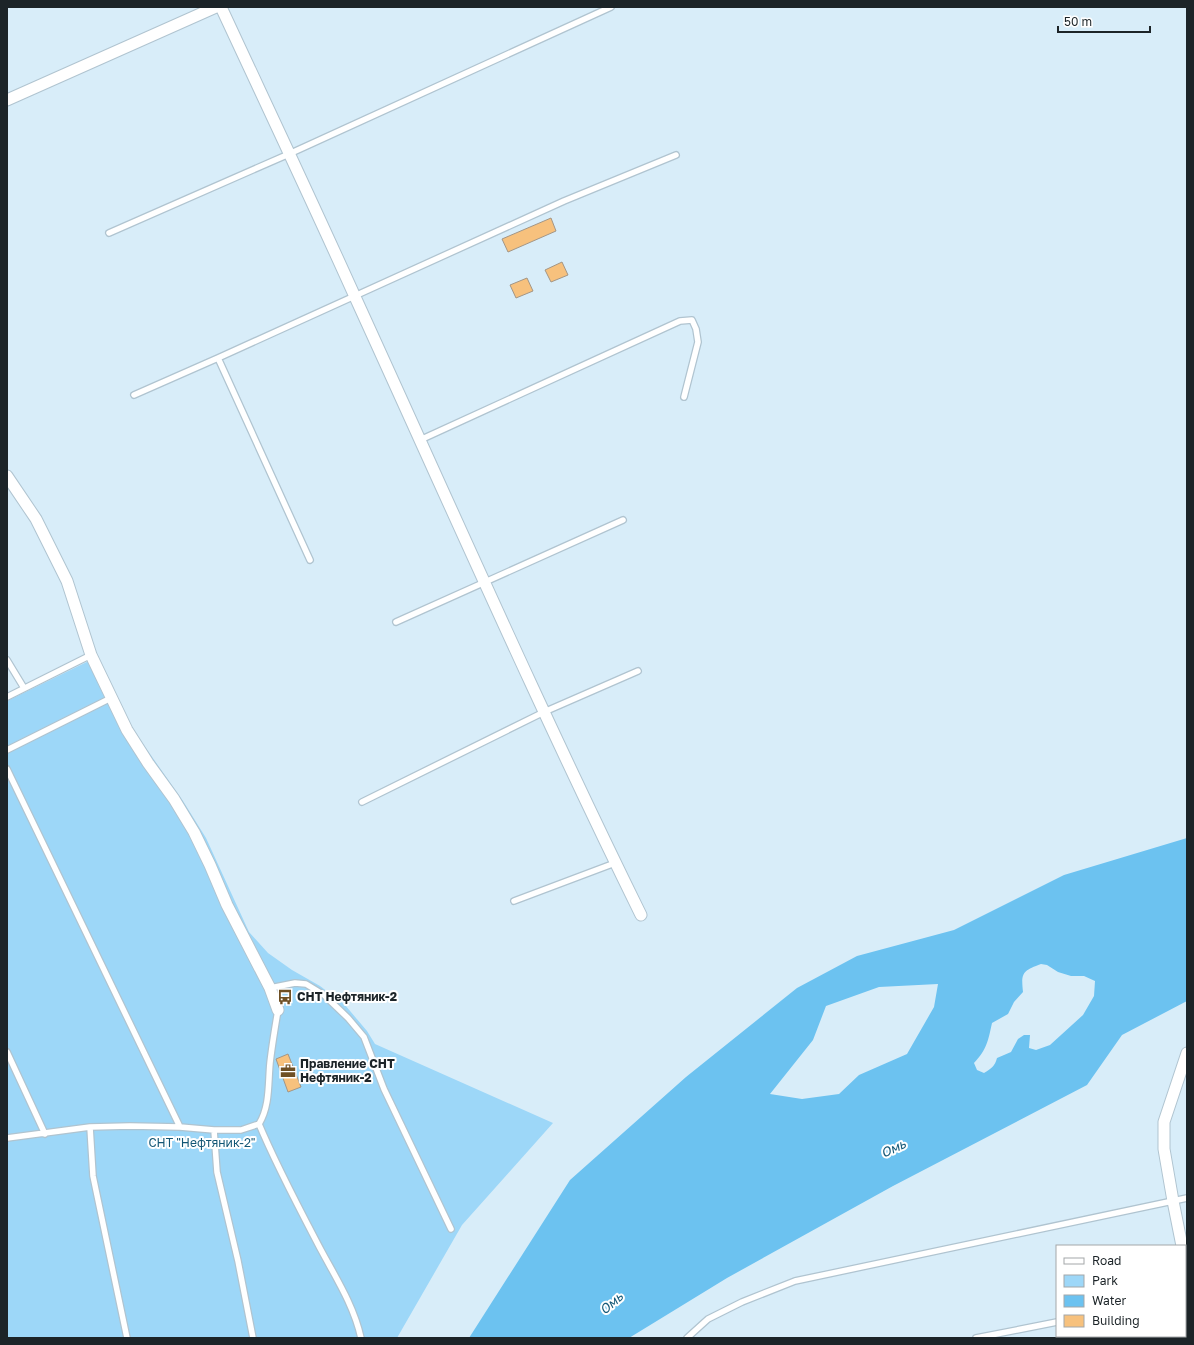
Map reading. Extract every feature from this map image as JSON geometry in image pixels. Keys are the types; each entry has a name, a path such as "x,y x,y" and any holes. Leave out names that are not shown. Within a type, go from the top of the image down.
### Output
{"street":[{"path":"7,100 216,7"},
{"path":"220,7 355,296 484,583 641,914"},
{"path":"7,476 36,519 64,574 91,655 127,730 148,763 174,799 194,832 227,905 270,988 278,1010"},
{"path":"1182,1245 1164,1149 1164,1122 1187,1053"}],"lane":[{"path":"109,234 289,154 610,7"},
{"path":"134,395 564,201 676,155"},
{"path":"420,440 680,321 692,320 696,329 698,342 684,397"},
{"path":"218,358 310,560"},
{"path":"396,622 623,520"},
{"path":"7,696 91,655"},
{"path":"7,660 24,688"},
{"path":"362,802 544,712 638,671"},
{"path":"7,750 111,698"},
{"path":"7,769 180,1127"},
{"path":"514,901 616,863"},
{"path":"270,988 295,983 306,984 324,996 348,1018 364,1037 384,1089 451,1229"},
{"path":"7,1138 90,1127 130,1126 241,1130 259,1124 264,1116 266,1107 270,1063 278,1010"},
{"path":"7,1052 46,1134"},
{"path":"259,1124 269,1150 293,1198 350,1305 362,1338"},
{"path":"90,1127 93,1176 127,1338"},
{"path":"214,1130 217,1172 254,1338"},
{"path":"687,1338 708,1319 742,1302 795,1281 1187,1198"},
{"path":"976,1338 1056,1322"}],"green space":[{"name":"СНТ \"Нефтяник-2\"","path":"97,657 131,727 183,801 206,838 249,932 268,953 292,970 320,986 345,1005 367,1031 375,1044 553,1123 462,1225 397,1338 7,1338 7,701"}],"water":[{"name":"Омь","path":"1187,838 1187,1001 1122,1035 1087,1085 893,1186 727,1278 629,1338 469,1338 570,1180 686,1077 797,988 857,956 954,930 1064,875","holes":["1041,964 1047,965 1058,972 1071,976 1084,976 1095,981 1094,996 1083,1015 1050,1045 1036,1050 1029,1048 1030,1035 1024,1035 1018,1039 1011,1052 997,1058 994,1065 989,1070 984,1073 977,1070 974,1063 982,1053 992,1023 1008,1014 1014,1002 1023,992 1022,981 1026,971","938,984 934,1007 907,1054 859,1075 839,1094 802,1099 770,1094 813,1040 826,1006 879,987"]}],"building":[{"path":"551,218 556,231 508,252 502,239"},
{"path":"562,262 568,275 551,282 545,270"},
{"path":"527,278 533,291 516,298 510,285"},
{"path":"288,1054 301,1087 288,1092 276,1059"}],"place":[{"name":"СНТ Нефтяник-2","path":"285,997"},
{"name":"Правление СНТ Нефтяник-2","path":"288,1071"}]}
